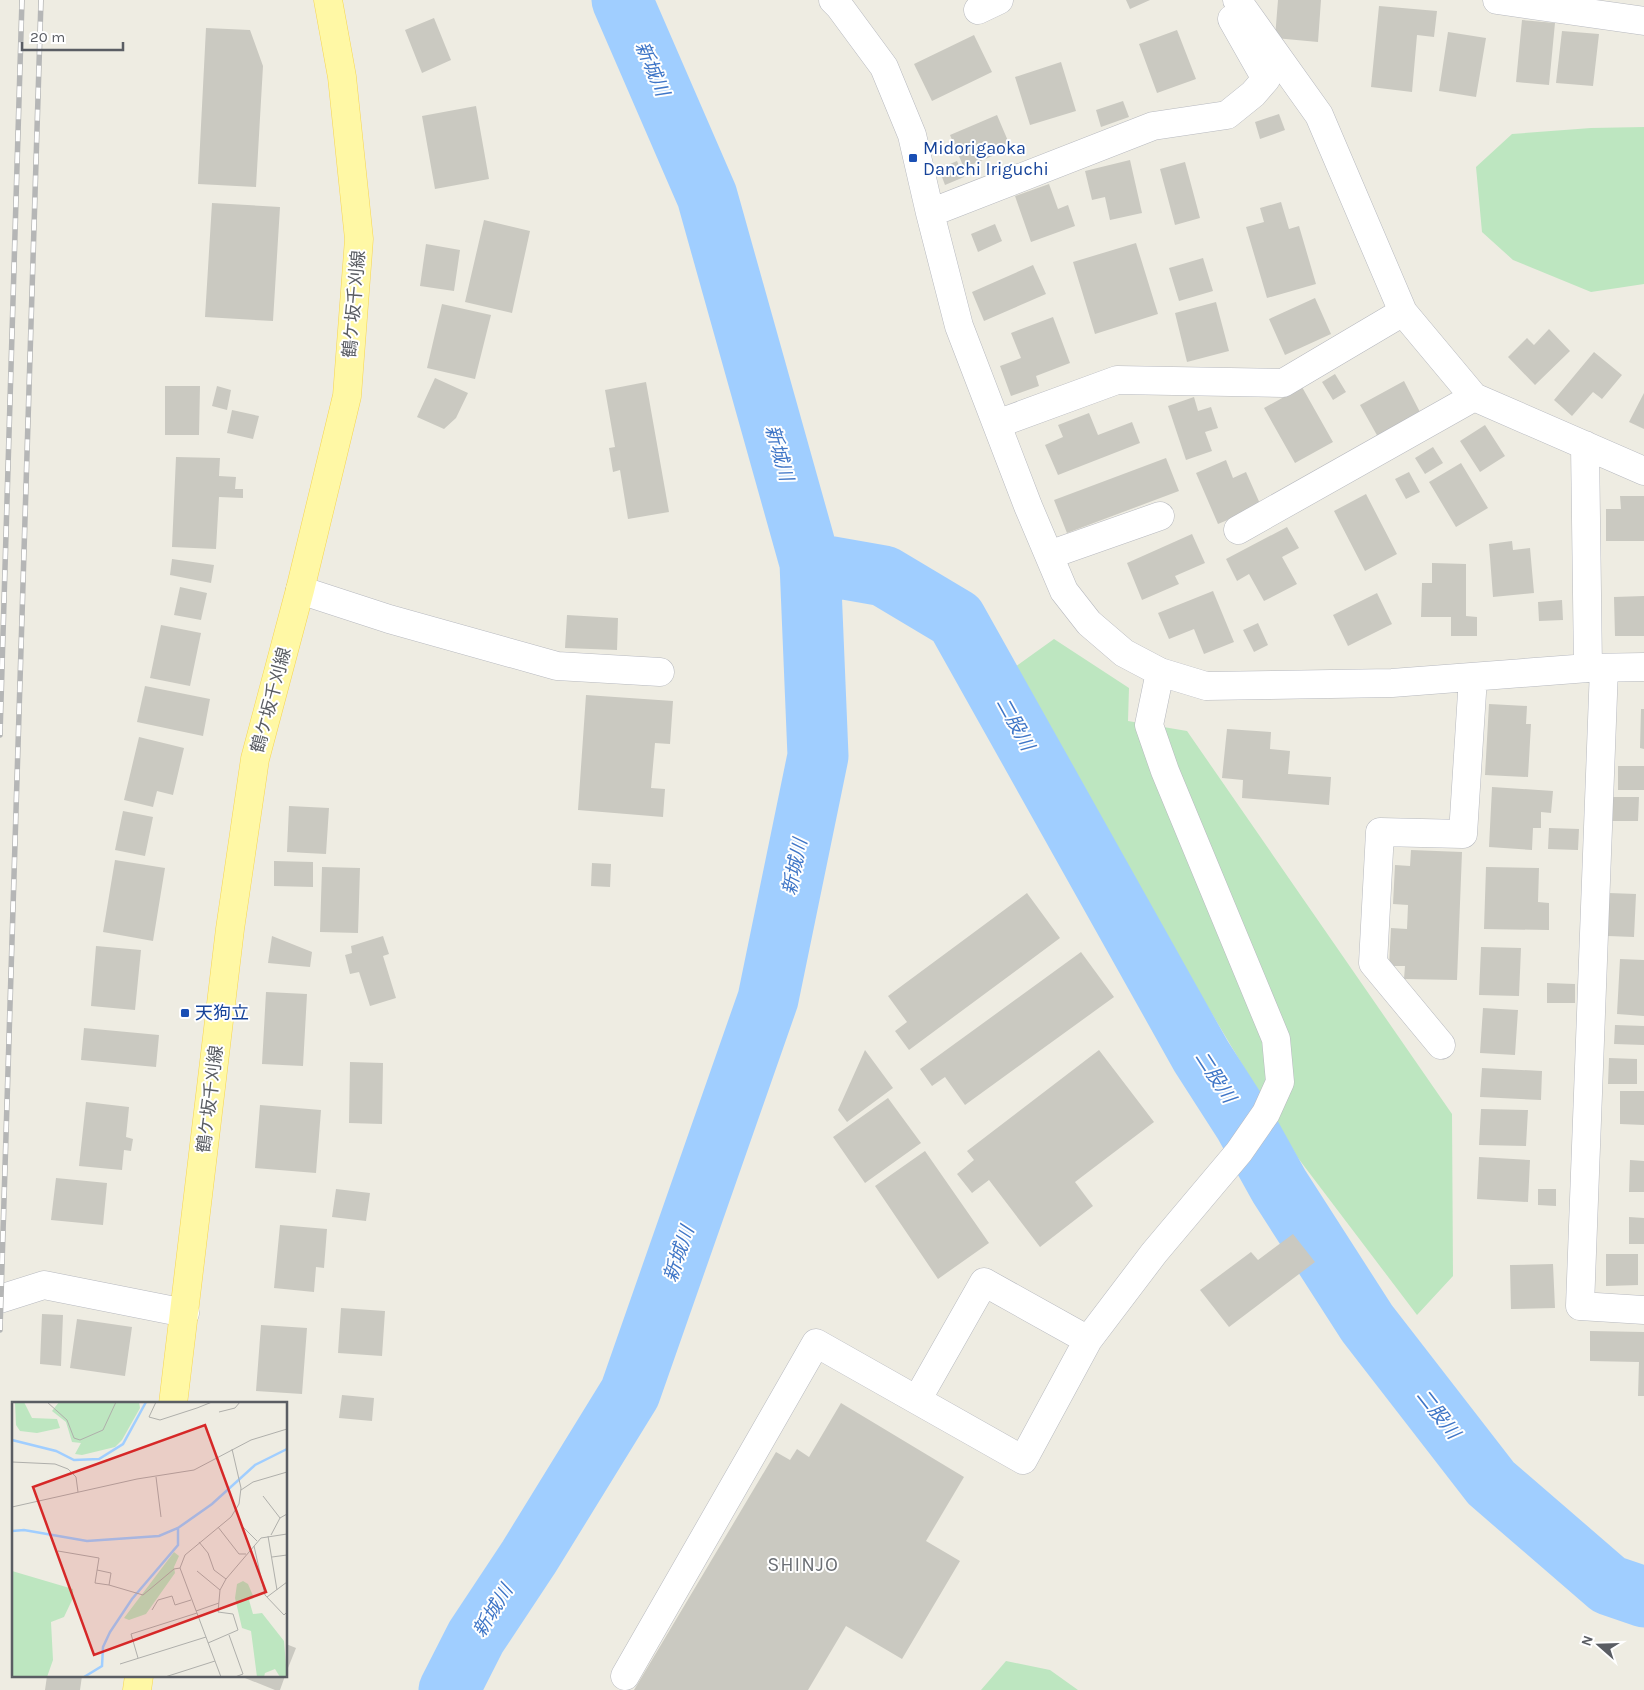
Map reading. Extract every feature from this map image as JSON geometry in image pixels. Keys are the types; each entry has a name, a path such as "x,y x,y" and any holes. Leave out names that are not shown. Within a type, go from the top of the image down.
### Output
{"main road":[{"name":"鶴ケ坂千刈線","path":"173,1402 230,929 255,759 300,590 346,396 359,239 342,77 328,0"}],"street":[{"path":"833,0 884,67 912,135 959,326 1028,506 1064,591 1089,624 1124,652 1160,672 1206,686 1392,683 1596,668 1644,667"},
{"path":"930,213 1153,126 1227,114 1252,94 1266,79 1226,10 1228,0"},
{"path":"1237,0 1319,115 1403,312 1474,397 1644,471"},
{"path":"1497,0 1644,20"},
{"path":"997,424 1117,380 1283,383 1403,312"},
{"path":"1238,530 1474,397"},
{"path":"1585,445 1596,668 1580,1306 1644,1310"},
{"path":"1049,555 1160,516"},
{"path":"300,590 389,619 557,666 660,672"},
{"path":"625,1676 816,1343 1024,1460 1088,1340 1154,1253 1239,1152 1266,1113 1280,1082 1276,1039 1165,771 1149,725 1160,672"},
{"path":"1441,1045 1373,963 1380,832 1463,834 1472,677"},
{"path":"917,1400 984,1282 1088,1340"},
{"path":"0,1299 44,1285 185,1313"}],"green space":[{"path":"1644,127 1644,284 1591,292 1513,260 1482,232 1476,167 1512,134 1591,128"},
{"path":"1054,639 1129,688 1128,721 1187,731 1452,1114 1453,1276 1417,1315 1298,1158 1008,672"},
{"path":"1006,1661 1050,1670 1078,1690 981,1690"}],"building":[{"path":"1126,0 1150,0 1130,9"},
{"path":"1278,0 1321,0 1318,42 1275,38"},
{"path":"1379,6 1437,11 1434,37 1417,35 1412,92 1371,87"},
{"path":"434,18 451,60 422,73 405,30"},
{"path":"1522,20 1555,23 1549,85 1516,82"},
{"path":"206,28 250,30 263,66 256,187 198,184"},
{"path":"1177,30 1196,79 1157,93 1139,44"},
{"path":"1562,31 1599,34 1593,86 1556,83"},
{"path":"1448,32 1486,38 1476,97 1439,91"},
{"path":"974,35 992,72 932,101 914,64"},
{"path":"1061,62 1076,111 1030,125 1015,77"},
{"path":"1123,101 1129,117 1101,127 1096,110"},
{"path":"476,106 489,179 435,189 422,116"},
{"path":"1279,114 1285,130 1260,139 1255,122"},
{"path":"997,115 1011,148 964,168 950,135"},
{"path":"1130,160 1142,213 1110,220 1105,197 1092,200 1085,171"},
{"path":"957,161 964,177 945,185 939,169"},
{"path":"1185,162 1200,218 1175,225 1160,169"},
{"path":"1049,184 1058,209 1068,205 1075,226 1031,242 1015,196"},
{"path":"1281,202 1289,229 1299,226 1316,284 1267,298 1246,227 1264,222 1260,208"},
{"path":"212,203 280,207 273,321 205,317"},
{"path":"484,220 530,231 512,313 465,302"},
{"path":"995,224 1002,241 978,252 971,234"},
{"path":"1136,243 1158,314 1095,334 1073,262"},
{"path":"426,244 460,250 454,291 420,286"},
{"path":"1203,258 1213,291 1179,301 1169,268"},
{"path":"1033,265 1046,294 984,321 972,292"},
{"path":"1315,298 1331,334 1285,355 1269,319"},
{"path":"1216,302 1229,351 1187,362 1175,313"},
{"path":"442,304 491,315 475,379 427,368"},
{"path":"1053,317 1070,363 1036,376 1039,386 1011,396 1000,366 1021,358 1011,333"},
{"path":"1549,329 1570,351 1535,385 1508,357 1527,338 1534,345"},
{"path":"1594,352 1622,375 1602,399 1593,392 1572,416 1554,400"},
{"path":"1335,374 1346,392 1333,400 1322,382"},
{"path":"435,378 468,393 456,418 444,429 417,417"},
{"path":"1404,381 1421,414 1378,437 1360,405"},
{"path":"646,382 669,512 628,519 620,470 613,472 609,448 615,447 605,390"},
{"path":"165,386 200,386 199,435 165,435"},
{"path":"217,386 231,390 227,410 212,406"},
{"path":"1302,387 1333,442 1295,463 1264,408"},
{"path":"1644,393 1644,429 1629,422"},
{"path":"1194,397 1198,411 1211,407 1218,428 1205,432 1212,451 1186,460 1168,406"},
{"path":"232,410 259,416 253,439 227,433"},
{"path":"1089,413 1098,435 1132,422 1140,443 1058,475 1045,445 1063,437 1058,425"},
{"path":"1485,425 1505,456 1480,472 1460,441"},
{"path":"1433,447 1443,463 1425,474 1415,458"},
{"path":"176,457 220,458 219,476 236,477 235,489 243,489 243,498 219,497 216,549 172,547"},
{"path":"1166,458 1179,491 1067,533 1054,500"},
{"path":"1226,460 1233,478 1246,472 1261,506 1218,524 1196,473"},
{"path":"1461,463 1488,508 1456,527 1429,482"},
{"path":"1409,472 1420,492 1406,499 1395,479"},
{"path":"1366,494 1397,554 1365,571 1334,511"},
{"path":"1620,496 1644,496 1644,541 1606,541 1606,509 1621,509"},
{"path":"1287,527 1299,548 1282,557 1297,584 1264,601 1249,574 1237,581 1226,559"},
{"path":"1192,534 1205,563 1175,576 1179,584 1142,600 1127,563"},
{"path":"1512,541 1513,550 1530,548 1534,593 1493,597 1489,544"},
{"path":"172,559 214,565 211,583 170,575"},
{"path":"1432,563 1466,564 1466,616 1477,617 1477,636 1451,636 1451,617 1421,617 1422,583 1432,583"},
{"path":"180,587 207,593 201,620 174,615"},
{"path":"1213,591 1234,642 1204,654 1194,629 1169,639 1158,613"},
{"path":"1377,593 1392,624 1348,646 1333,615"},
{"path":"1644,596 1644,636 1615,636 1614,597"},
{"path":"1562,600 1563,620 1539,621 1538,602"},
{"path":"567,615 618,618 617,650 565,648"},
{"path":"1258,623 1268,645 1254,652 1243,630"},
{"path":"161,625 201,633 190,686 150,678"},
{"path":"145,686 210,699 203,736 137,722"},
{"path":"586,695 673,701 670,744 655,743 651,788 665,789 663,817 578,810"},
{"path":"1489,704 1527,706 1526,724 1531,724 1528,777 1485,775"},
{"path":"1641,709 1644,709 1644,749 1640,748"},
{"path":"1227,729 1271,732 1270,749 1290,751 1288,774 1331,777 1329,805 1242,798 1243,780 1222,778"},
{"path":"139,737 184,748 173,795 157,791 153,807 124,800"},
{"path":"1618,766 1644,766 1644,790 1618,790"},
{"path":"1492,787 1553,791 1551,813 1541,812 1541,828 1533,828 1532,850 1489,847"},
{"path":"1612,797 1639,797 1638,821 1611,821"},
{"path":"289,806 329,808 326,854 287,852"},
{"path":"123,811 153,817 145,856 115,850"},
{"path":"1549,828 1579,829 1578,850 1548,849"},
{"path":"1411,850 1462,852 1457,980 1404,979 1405,966 1389,966 1391,928 1407,929 1408,905 1393,904 1395,865 1410,866"},
{"path":"115,860 165,868 153,941 103,932"},
{"path":"274,861 313,862 313,887 274,886"},
{"path":"592,863 611,864 610,887 591,886"},
{"path":"322,867 360,868 358,933 320,932"},
{"path":"1486,867 1539,868 1538,902 1549,903 1549,930 1484,929"},
{"path":"1027,893 1060,938 909,1050 895,1031 907,1022 888,996"},
{"path":"1609,893 1636,894 1634,937 1608,936"},
{"path":"272,936 312,952 310,967 268,963"},
{"path":"383,936 389,954 383,956 396,998 370,1006 359,972 350,974 345,955 352,953 351,946"},
{"path":"96,946 141,950 135,1010 91,1006"},
{"path":"1481,947 1521,948 1519,996 1479,995"},
{"path":"1081,952 1114,997 965,1105 945,1077 932,1086 920,1069"},
{"path":"1620,959 1644,960 1644,1016 1617,1014"},
{"path":"1547,983 1575,984 1575,1003 1547,1003"},
{"path":"266,992 307,994 303,1066 262,1064"},
{"path":"1483,1008 1518,1010 1515,1055 1480,1053"},
{"path":"1615,1025 1644,1026 1644,1045 1614,1044"},
{"path":"84,1028 159,1035 156,1067 81,1060"},
{"path":"865,1050 893,1088 847,1122 838,1110"},
{"path":"1099,1050 1154,1122 1075,1182 1093,1206 1040,1247 989,1180 972,1193 957,1174 974,1160 967,1151"},
{"path":"1609,1058 1637,1059 1637,1084 1608,1084"},
{"path":"350,1062 383,1063 382,1124 349,1123"},
{"path":"1482,1068 1542,1071 1541,1100 1480,1097"},
{"path":"1620,1091 1644,1091 1644,1125 1620,1124"},
{"path":"888,1098 921,1143 865,1183 833,1137"},
{"path":"86,1102 129,1107 126,1137 133,1139 131,1151 124,1150 122,1170 79,1166"},
{"path":"260,1105 321,1110 316,1173 255,1168"},
{"path":"1481,1109 1528,1110 1526,1146 1479,1145"},
{"path":"925,1151 989,1243 938,1279 875,1186"},
{"path":"1479,1157 1530,1160 1528,1202 1477,1199"},
{"path":"1630,1160 1644,1161 1644,1192 1629,1192"},
{"path":"56,1178 107,1183 103,1225 51,1220"},
{"path":"336,1189 370,1193 366,1221 332,1217"},
{"path":"1538,1189 1556,1189 1556,1206 1538,1205"},
{"path":"1629,1217 1644,1218 1644,1244 1629,1244"},
{"path":"280,1225 327,1229 324,1268 316,1267 314,1292 274,1288"},
{"path":"1293,1234 1315,1262 1229,1327 1200,1290 1251,1252 1258,1260"},
{"path":"1606,1254 1638,1254 1638,1285 1606,1286"},
{"path":"1553,1264 1555,1308 1511,1309 1510,1265"},
{"path":"341,1308 385,1311 382,1356 338,1353"},
{"path":"42,1314 63,1315 61,1366 40,1364"},
{"path":"77,1319 132,1327 125,1376 70,1368"},
{"path":"261,1325 307,1328 302,1394 256,1391"},
{"path":"1590,1331 1644,1332 1644,1396 1638,1396 1639,1362 1590,1361"},
{"path":"342,1395 374,1398 372,1421 339,1418"},
{"path":"841,1403 964,1477 926,1541 960,1561 902,1659 846,1626 808,1690 634,1690 776,1452 790,1460 797,1449 809,1457"},
{"path":"288,1645 296,1648 288,1668"},
{"path":"47,1678 82,1678 80,1690 45,1690"},
{"path":"245,1678 284,1678 280,1690 275,1690"}],"waterway":[{"name":"新城川","path":"449,1690 476,1637 529,1557 630,1393 768,999 818,756 810,563 707,196 622,0"},
{"name":"二股川","path":"810,563 884,576 956,619 1201,1056 1244,1123 1279,1186 1367,1323 1491,1483 1609,1585 1644,1597"}],"railway":[{"path":"0,735 22,0"},
{"path":"0,1330 41,0"}],"place":[{"name":"Midorigaoka Danchi Iriguchi","path":"913,158"},
{"name":"天狗立","path":"185,1013"}],"district":[{"name":"SHINJO","path":"803,1564"}]}
